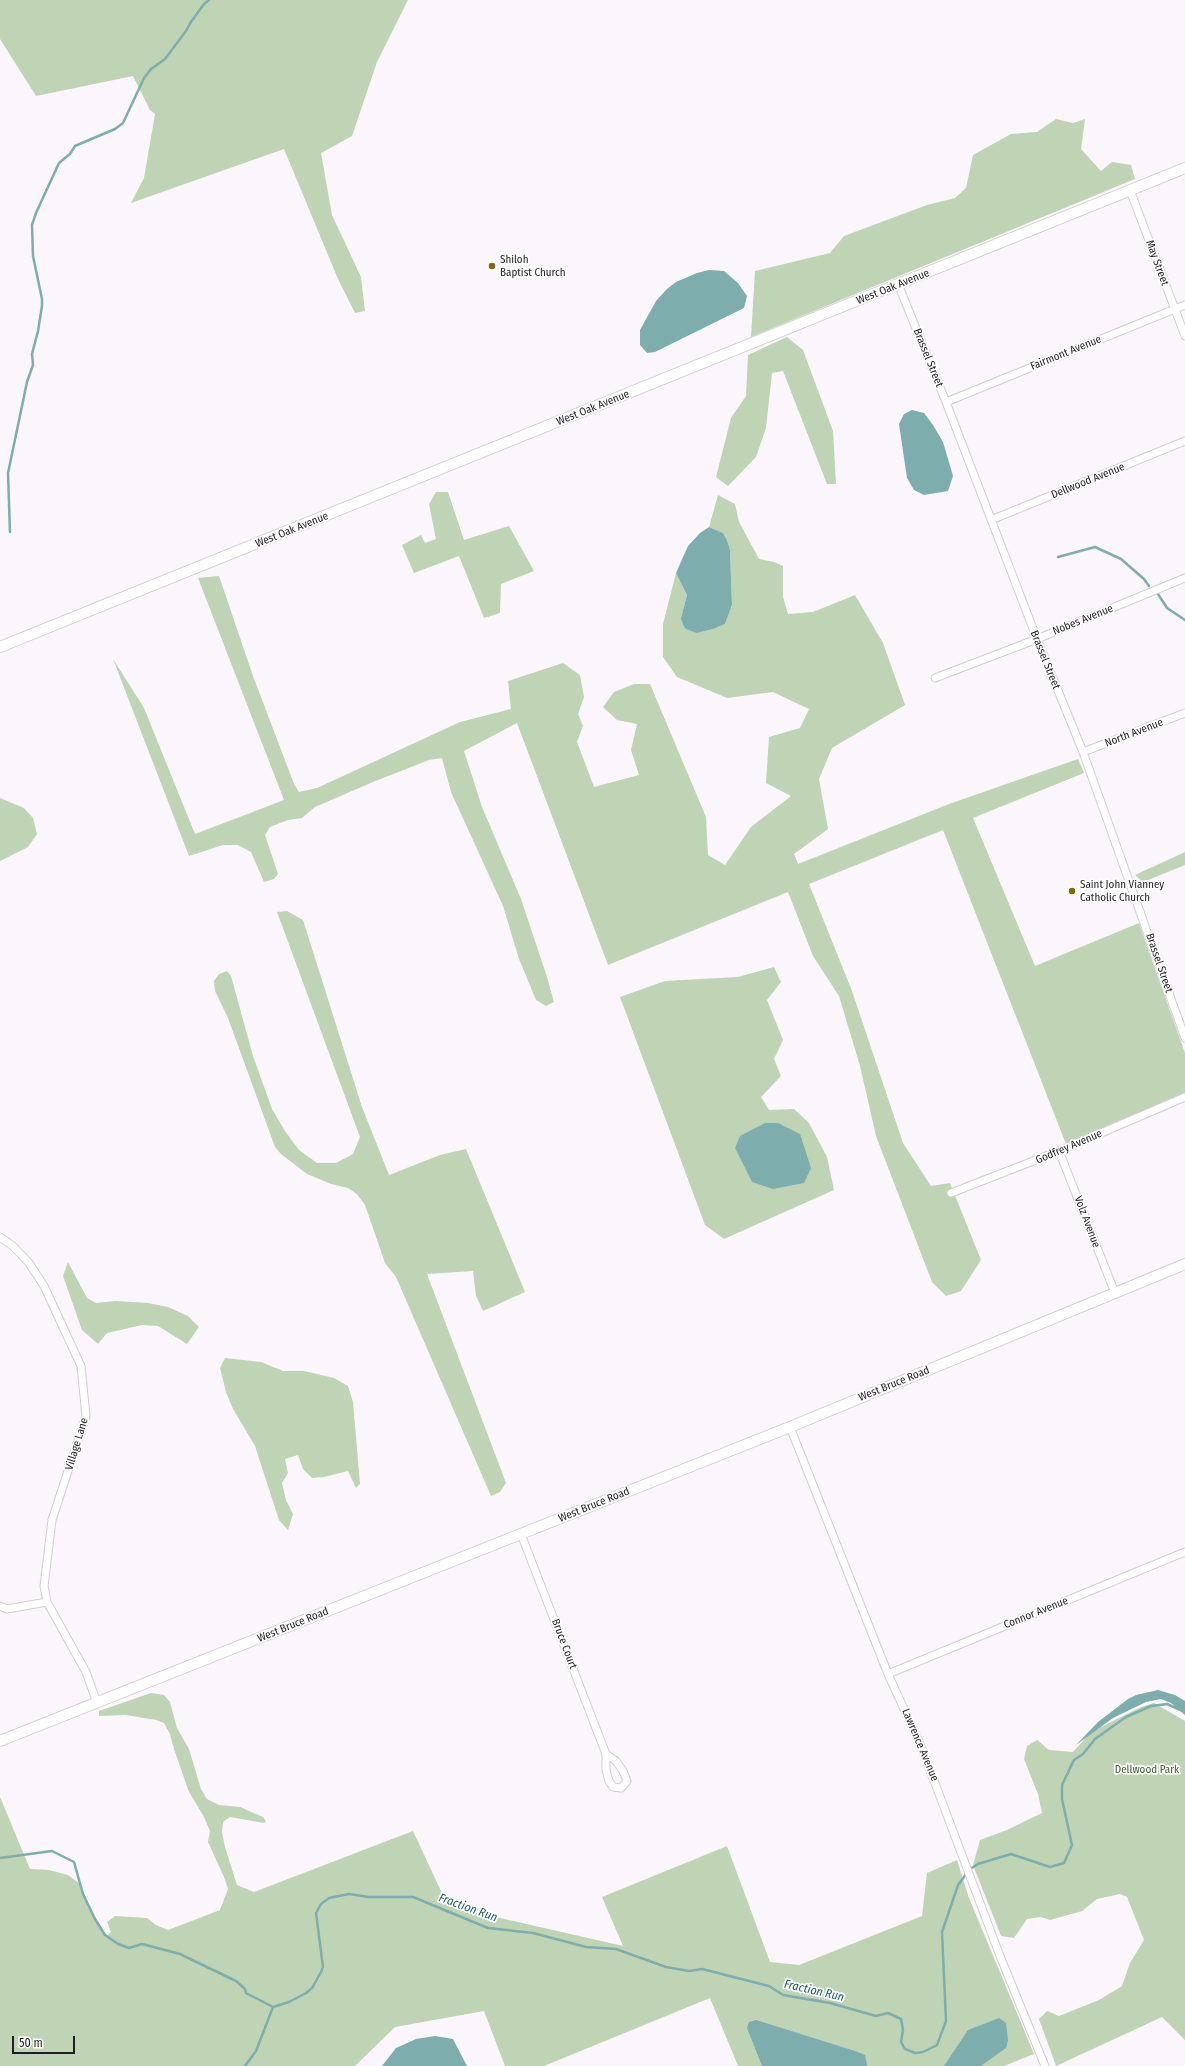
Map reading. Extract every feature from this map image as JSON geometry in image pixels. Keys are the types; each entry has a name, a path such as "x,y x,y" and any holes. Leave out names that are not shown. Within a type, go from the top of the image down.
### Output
{"street":[{"name":"West Oak Avenue","path":"0,647 1185,168"},
{"name":"May Street","path":"1130,190 1185,336"},
{"name":"Brassel Street","path":"898,284 946,402 1036,639 1083,752 1185,1038"},
{"name":"Fairmont Avenue","path":"946,402 1185,305"},
{"name":"Dellwood Avenue","path":"991,520 1185,441"},
{"name":"Nobes Avenue","path":"935,678 1036,639 1185,578"},
{"name":"North Avenue","path":"1083,752 1185,713"},
{"name":"Godfrey Avenue","path":"951,1193 1059,1152 1185,1097"},
{"name":"Volz Avenue","path":"1059,1152 1115,1293"},
{"name":"Village Lane","path":"0,1237 13,1246 29,1263 44,1286 81,1366 85,1387 86,1416 52,1520 44,1586 47,1602 86,1672 97,1703"},
{"name":"West Bruce Road","path":"0,1740 97,1703 790,1426 1185,1264"},
{"name":"Lawrence Avenue","path":"790,1426 888,1674 921,1746 1000,1956 1045,2066"},
{"name":"Bruce Court","path":"521,1534 606,1754"},
{"name":"Connor Avenue","path":"888,1674 1185,1552"},
{"path":"0,1606 7,1609 47,1602"}],"green space":[{"path":"0,0 408,0 377,62 352,136 321,153 332,215 361,277 365,311 355,313 338,279 284,149 131,203 144,178 155,114 150,110 133,76 36,96 0,39"},
{"path":"1056,119 1073,123 1085,119 1081,149 1101,171 1112,162 1131,165 1135,179 751,337 755,271 830,253 844,236 927,205 955,198 966,188 973,155 1011,134 1037,132"},
{"path":"787,337 803,350 833,431 836,484 827,484 783,371 772,373 766,428 756,457 728,486 716,477 731,418 746,396 748,355"},
{"path":"436,492 448,492 464,540 509,526 534,571 501,584 500,613 484,618 459,556 414,573 402,545 421,535 425,543 436,539 429,504"},
{"path":"718,495 735,504 739,522 759,559 774,562 783,566 783,597 788,614 813,612 855,595 883,643 905,705 832,748 819,779 828,829 794,854 798,864 949,804 1078,759 1084,773 973,818 1035,966 1139,923 1185,1053 1185,1094 1066,1144 943,830 809,884 852,991 903,1143 931,1186 950,1183 981,1260 961,1291 946,1296 932,1282 876,1136 860,1066 839,996 813,956 788,892 608,965 517,723 464,751 482,807 521,899 547,977 554,1002 546,1006 536,1000 519,959 503,906 451,792 442,758 429,760 373,782 315,807 302,818 288,820 270,827 265,835 278,874 274,879 264,882 251,852 238,845 223,845 189,856 113,659 144,708 195,834 284,800 198,578 219,576 253,676 294,784 299,792 317,788 460,722 511,709 508,681 563,663 580,675 584,697 578,714 583,726 577,742 594,787 639,775 631,750 637,724 617,720 603,707 614,692 634,684 650,684 706,817 708,855 725,865 751,827 791,796 766,783 769,737 800,728 809,709 773,692 727,698 677,677 663,657 663,624 676,573 687,595 681,618 716,628 725,624 732,605 730,550 723,533 709,527"},
{"path":"0,798 24,808 33,818 37,834 28,847 0,861"},
{"path":"1185,852 1185,865 1143,882 1135,875"},
{"path":"287,911 303,920 362,1107 389,1175 440,1155 466,1149 525,1292 483,1311 476,1296 473,1271 427,1274 506,1483 500,1492 491,1496 396,1277 385,1263 365,1205 357,1194 348,1188 331,1184 307,1174 281,1154 275,1147 228,1018 215,991 214,981 219,974 227,971 231,976 253,1056 272,1109 285,1131 299,1150 317,1163 336,1163 353,1154 360,1137 277,912"},
{"path":"774,967 781,982 767,1000 783,1040 774,1059 781,1076 761,1097 769,1110 794,1109 809,1123 827,1157 834,1190 724,1239 705,1225 620,997 665,981 738,977"},
{"path":"68,1262 87,1298 96,1303 115,1301 148,1303 168,1307 188,1316 199,1327 187,1344 158,1326 142,1325 107,1333 98,1344 82,1330 63,1276"},
{"path":"225,1358 261,1362 283,1371 304,1371 334,1378 348,1386 353,1402 360,1484 356,1488 348,1471 324,1477 312,1478 303,1469 298,1455 285,1459 288,1473 282,1483 286,1500 293,1514 288,1530 279,1520 255,1446 233,1409 226,1392 220,1368"},
{"path":"151,1693 164,1695 170,1702 177,1728 189,1749 201,1789 207,1799 219,1805 240,1807 263,1817 266,1821 264,1823 230,1817 223,1822 222,1832 225,1847 237,1885 254,1892 413,1831 448,1906 623,1946 602,1897 727,1846 770,1962 799,1965 922,1916 927,1873 957,1860 969,1898 1034,2054 1004,2066 738,2066 710,1998 544,2066 505,2066 484,2011 395,2027 355,2066 0,2066 0,1797 30,1869 49,1870 68,1875 80,1884 95,1919 107,1936 111,1932 107,1922 115,1916 147,1918 156,1925 168,1930 220,1910 228,1889 208,1842 210,1831 204,1817 189,1792 170,1734 164,1723 156,1720 126,1715 99,1716 99,1711"},
{"name":"Dellwood Park","path":"1154,1703 1185,1721 1185,2040 1162,2017 1056,2066 1039,2019 1047,2011 1059,2016 1099,2000 1122,1986 1130,1963 1144,1940 1127,1897 1120,1894 1097,1899 1082,1911 1050,1920 1041,1917 1027,1919 1014,1938 1001,1936 973,1865 980,1840 1007,1830 1042,1813 1038,1794 1024,1759 1027,1746 1037,1740 1049,1750 1073,1752 1091,1732 1141,1707"}],"water":[{"path":"709,270 724,271 738,283 747,296 744,308 655,352 647,353 640,345 640,330 656,301 676,282 697,273"},
{"path":"912,410 924,413 943,442 953,476 948,491 924,495 914,490 907,478 899,424 904,414"},
{"path":"709,527 723,533 730,550 732,605 725,624 697,633 686,629 683,625 681,618 687,595 676,573 688,546 700,533"},
{"path":"765,1123 778,1123 800,1134 811,1168 804,1183 773,1189 752,1182 735,1148 740,1136"},
{"path":"1158,1690 1175,1695 1185,1701 1185,1715 1171,1703 1161,1699 1146,1702 1113,1718 1076,1745 1098,1722 1128,1699 1136,1695"},
{"path":"999,2018 1006,2023 1008,2040 1006,2048 981,2066 944,2066 968,2030"},
{"path":"756,2020 865,2055 867,2066 762,2066 747,2028 749,2022"},
{"path":"435,2036 453,2039 467,2066 382,2066 396,2048 416,2039"}],"waterway":[{"path":"10,532 8,473 27,382 33,365 32,354 42,306 42,299 33,256 32,225 36,213 59,163 70,154 75,146 115,129 123,123 144,78 151,69 165,59 204,4 209,0"},
{"path":"1058,557 1095,547 1121,559 1144,579 1149,586"},
{"path":"1156,591 1167,608 1185,620"},
{"name":"Fraction Run","path":"273,2007 289,2002 306,1993 312,1988 321,1972 323,1967 316,1913 321,1904 329,1898 349,1894 369,1897 413,1897 488,1928 533,1933 586,1947 616,1949 666,1967 689,1971 702,1969 769,1986 783,1995 830,2003 876,2016 888,2013 901,2019 903,2030 901,2042 905,2049 915,2053 923,2052 937,2045 946,2021 942,1932 958,1885 970,1869 978,1864 1011,1854 1050,1867 1064,1863 1072,1845 1062,1799 1062,1785 1074,1760 1083,1754 1095,1739 1126,1717 1151,1706 1167,1704 1185,1712"},
{"path":"0,1858 52,1851 74,1862 83,1894 95,1919 105,1935 118,1944 129,1948 142,1944 180,1954 236,1981 245,1989 246,1993 273,2007"},
{"name":"Fraction Run","path":"245,2066 256,2051 273,2007"}],"place":[{"name":"Shiloh Baptist Church","path":"492,266"},
{"name":"Saint John Vianney Catholic Church","path":"1072,891"}]}
